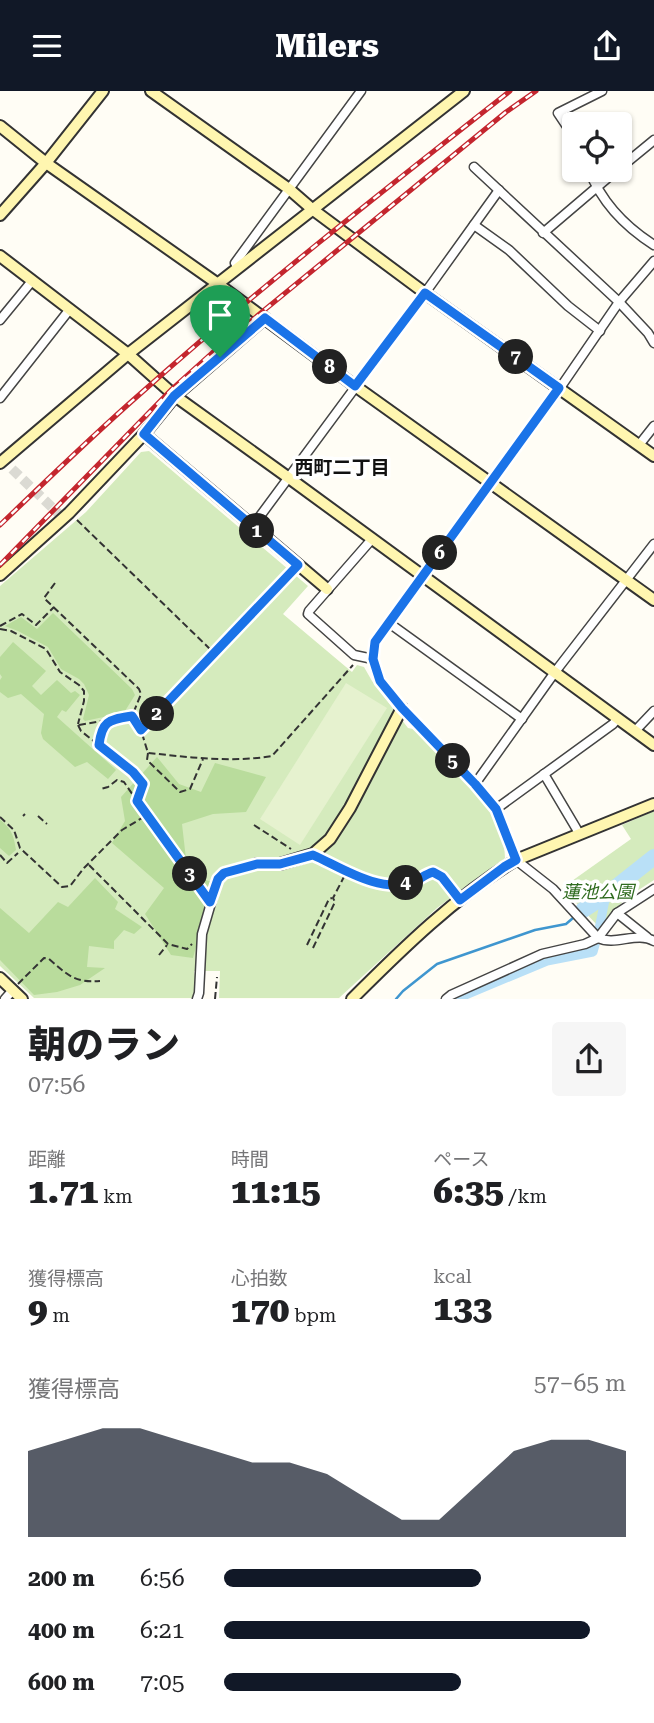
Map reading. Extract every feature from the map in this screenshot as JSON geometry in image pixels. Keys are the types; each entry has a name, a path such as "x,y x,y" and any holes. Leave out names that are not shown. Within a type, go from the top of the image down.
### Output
{"street":[{"path":"0,215 46,163 103,91"},
{"path":"151,91 289,189 425,293 654,456"},
{"path":"238,268 235,263 361,91"},
{"path":"12,469 1,461 128,354 464,91"},
{"path":"562,119 558,113 602,91"},
{"path":"0,126 46,163 218,284 355,386 654,600"},
{"path":"632,158 654,140"},
{"path":"474,167 619,302 654,343"},
{"path":"594,182 612,212 635,233 654,245"},
{"path":"543,233 601,182"},
{"path":"252,527 499,190"},
{"path":"474,225 509,250 568,306 600,331"},
{"path":"0,256 128,354 174,396 654,745"},
{"path":"650,939 606,942 598,938 552,889 516,860 496,809 402,708 380,681 373,659 375,642 619,302 654,261"},
{"path":"0,320 33,281"},
{"path":"0,398 71,309"},
{"path":"0,575 144,434 174,396 265,318"},
{"path":"639,445 654,426"},
{"path":"144,434 327,589"},
{"path":"372,539 308,614 354,655 373,659"},
{"path":"475,784 555,672 654,544"},
{"path":"389,623 522,719"},
{"path":"197,999 202,934 218,879 224,873 257,864 280,864 308,856 330,839 350,808 402,708"},
{"path":"635,731 654,711"},
{"path":"496,809 618,718"},
{"path":"544,774 579,834"},
{"path":"352,999 441,915 504,867 654,804"},
{"path":"446,999 542,954 585,944 598,938 617,913 654,889"},
{"path":"617,913 650,939"},
{"path":"0,978 9,994 22,999"}],"path":[{"path":"64,515 214,653"},
{"path":"141,730 298,565"},
{"path":"55,583 44,598 139,689 141,694 132,716"},
{"path":"0,627 22,614 36,625 54,607"},
{"path":"40,612 45,616"},
{"path":"0,627 46,649 60,672 84,691 78,725 81,731 133,772 143,784 137,801"},
{"path":"148,753 204,758 257,759 272,756 361,656"},
{"path":"78,725 132,716"},
{"path":"132,716 141,730 148,753 147,759 180,792 190,789 204,758"},
{"path":"99,745 101,729 109,720"},
{"path":"101,789 117,780 124,782 210,902"},
{"path":"0,817 14,830 20,848 62,887 70,886 122,830 147,815"},
{"path":"38,816 47,824"},
{"path":"254,825 308,856 374,883 394,885 412,882 433,872 442,877 460,900"},
{"path":"0,855 7,863 18,853"},
{"path":"88,865 168,944 187,949 202,934"},
{"path":"307,945 329,899 333,898 347,870"},
{"path":"313,948 335,902 333,898"},
{"path":"159,955 168,944"},
{"path":"9,994 44,958 77,979 85,982 100,981"},
{"path":"215,999 217,977"}],"green space":[{"path":"149,451 308,586 283,614 352,672 357,665 364,667 408,728 413,729 472,786 485,803 502,839 505,858 498,865 437,908 339,998 219,998 220,971 194,971 196,985 193,998 34,998 0,966 0,586 86,512 141,452"},
{"path":"53,613 132,689 135,695 125,711 85,721 83,719 89,695 84,684 61,669 48,647 5,626 21,617 37,629"},
{"path":"13,642 46,671 32,686 41,695 57,680 71,693 75,691 80,695 66,712 62,710 57,717 116,770 108,779 87,762 75,767 43,739 41,733 44,714 21,694 8,698 0,692 0,657"},
{"path":"346,683 387,708 300,845 260,819"},
{"path":"157,757 179,784 201,792 215,763 266,777 246,812 213,814 182,824 186,859 198,878 213,882 193,958 171,955 145,914 164,888 112,843 125,821 121,797"},
{"name":"蓮池公園","path":"654,811 654,880 626,898 599,927 562,888 631,839 622,825"},
{"path":"0,819 10,830 14,840 16,850 9,856 0,848"},
{"path":"95,878 118,902 115,909 142,927 134,934 124,930 114,941 114,949 89,946 87,967 105,968 80,985 34,995 0,960 0,908 29,933 58,902 68,907"}],"waterway":[{"path":"583,910 654,857"},
{"path":"599,929 606,895"},
{"path":"396,999 437,964 535,930 566,924 573,918"},
{"path":"456,999 547,961 593,952 595,945"}],"tunnel":[{"path":"12,469 59,514"}],"railway":[{"path":"0,525 122,410 230,316 510,91"},
{"path":"0,565 172,389 212,353 506,112 536,91"}],"district":[{"name":"西町二丁目","path":"342,467"}],"route":[{"path":"425,293 559,388 375,642 373,652 380,681 496,809 516,860 460,900 442,877 433,872 412,882 394,885 374,883 313,855 280,864 257,864 224,873 218,879 210,902 137,801 143,784 133,772 99,745 101,729 109,720 132,716 141,730 298,565 144,434 174,396 220,357 265,318 355,386 425,293"}]}
